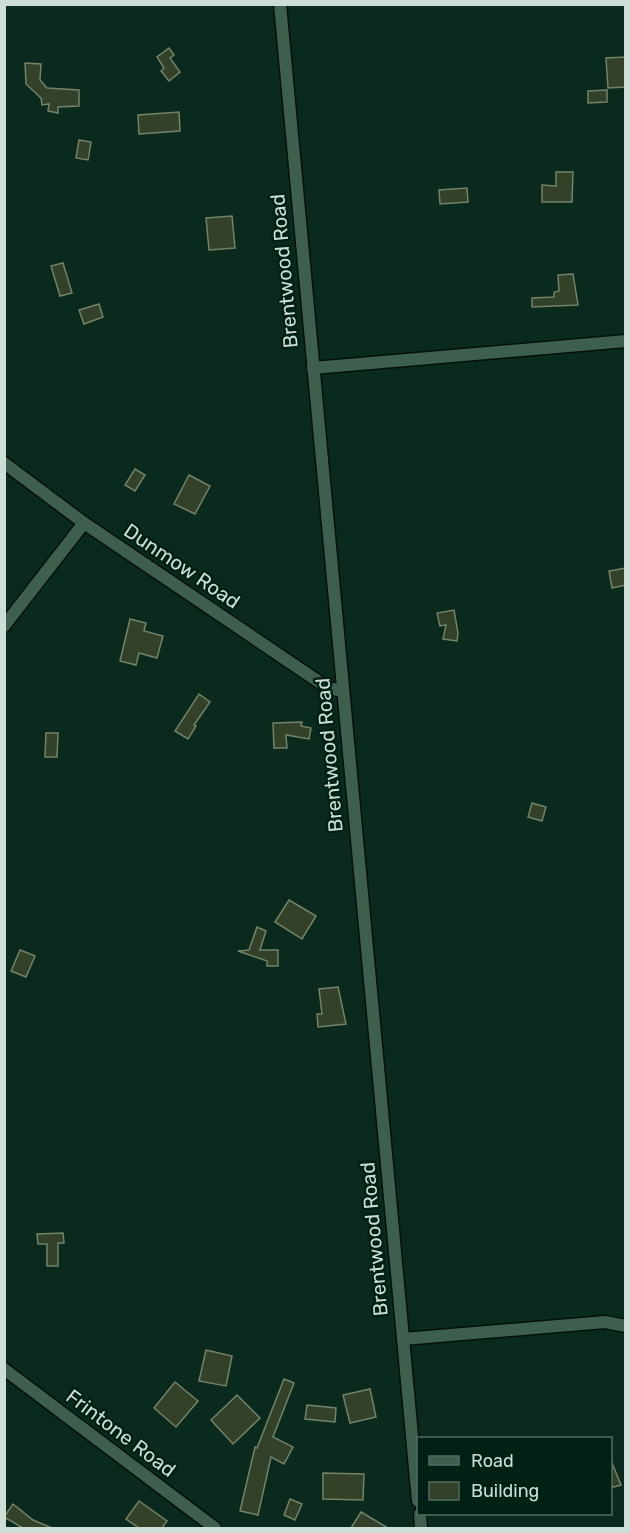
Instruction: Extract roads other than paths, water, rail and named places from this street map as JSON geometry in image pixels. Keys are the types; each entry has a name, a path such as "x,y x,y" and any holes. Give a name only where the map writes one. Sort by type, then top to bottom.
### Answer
{"street":[{"name":"Brentwood Road","path":"280,4 417,1490"},
{"path":"313,368 626,341"},
{"name":"Dunmow Road","path":"4,463 84,523 328,688 344,691"},
{"path":"4,626 84,523"},
{"path":"403,1339 605,1322 626,1326"},
{"name":"Frintone Road","path":"4,1369 215,1528"}]}
